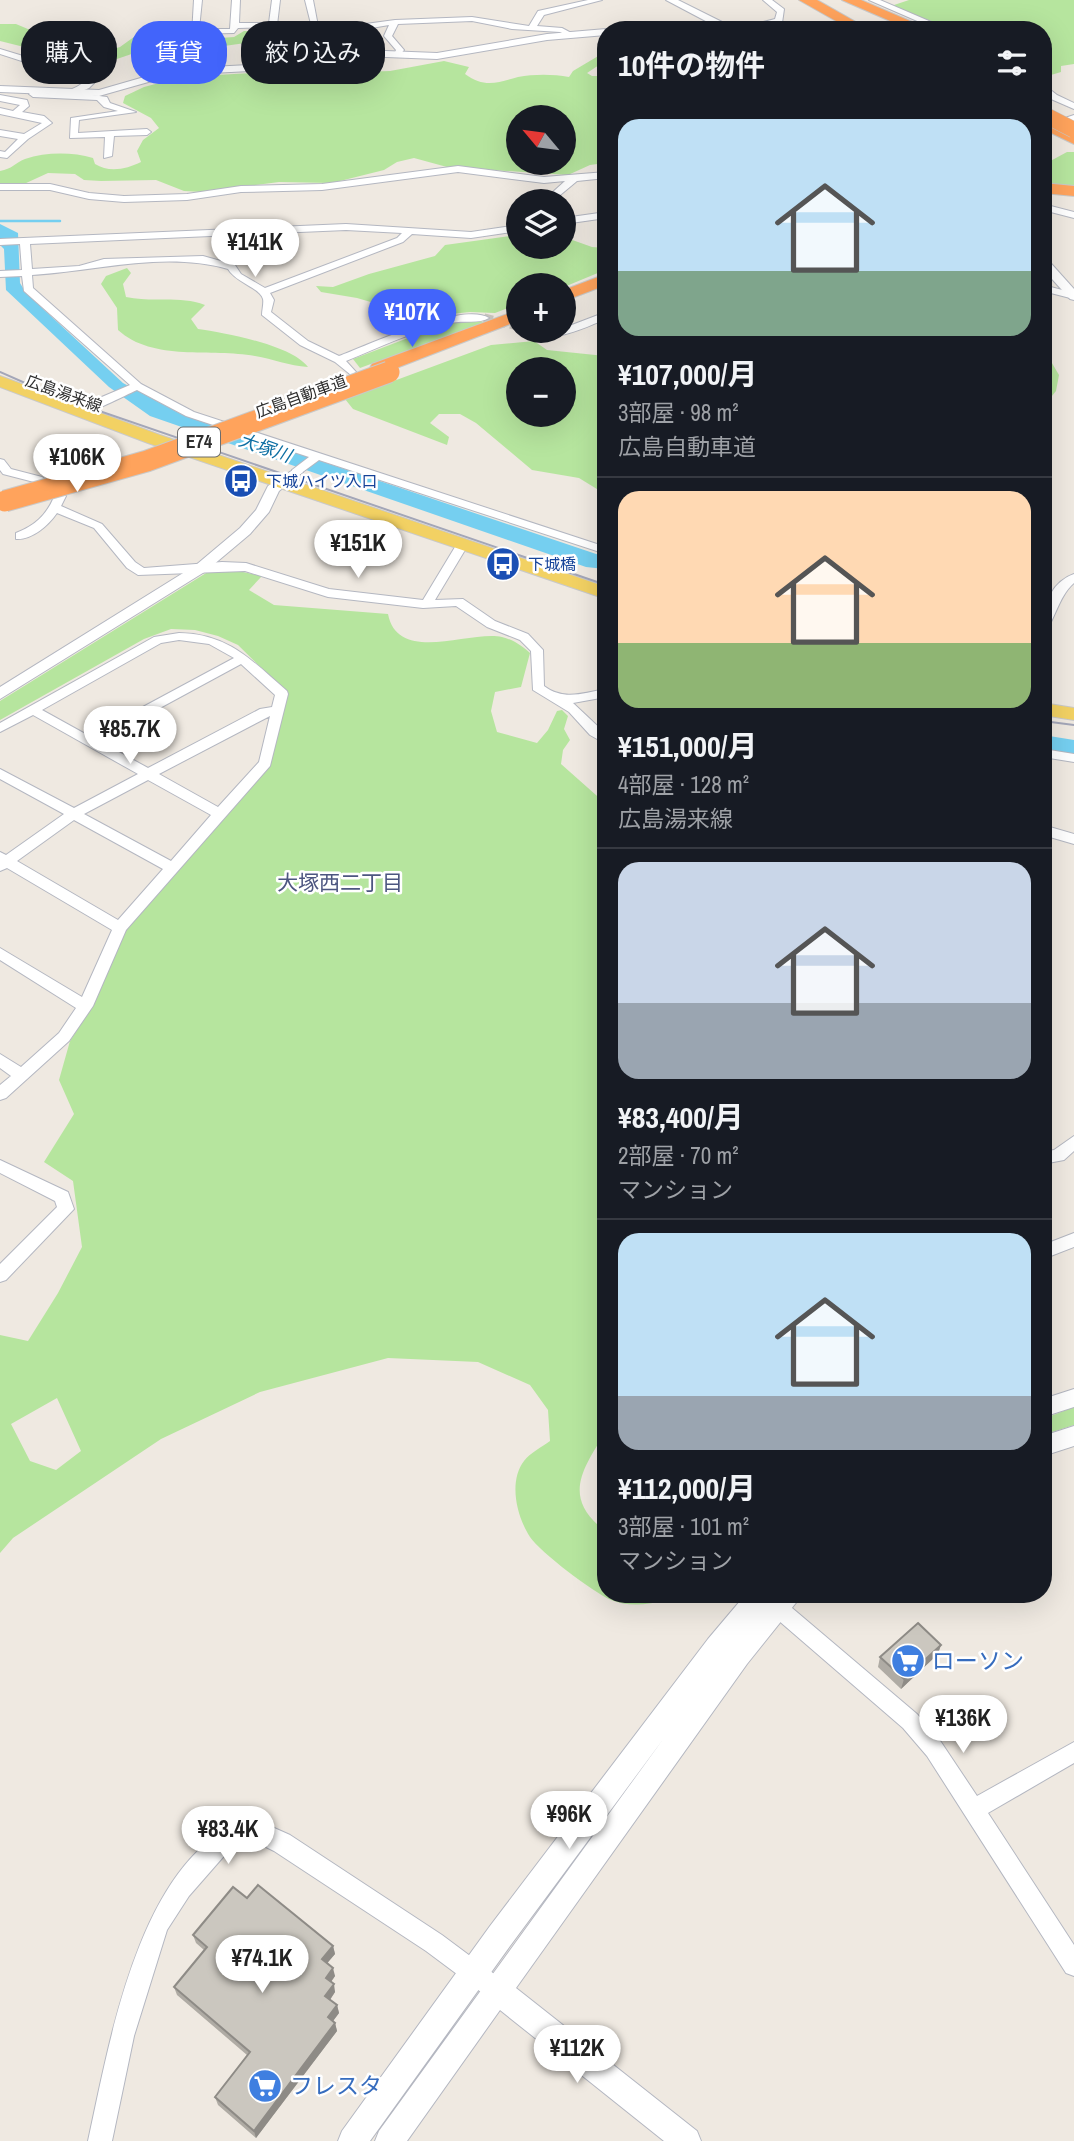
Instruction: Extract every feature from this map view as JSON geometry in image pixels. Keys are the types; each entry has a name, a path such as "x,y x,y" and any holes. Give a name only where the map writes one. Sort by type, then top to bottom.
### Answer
{"highway":[{"path":"796,0 829,21"},
{"path":"806,0 846,21"},
{"path":"827,0 866,21"},
{"path":"849,0 902,21"},
{"path":"1052,117 1071,122"},
{"path":"1052,128 1074,139"},
{"path":"1052,138 1074,139"},
{"path":"1052,189 1074,191"},
{"path":"576,291 597,283"},
{"path":"576,304 597,296"},
{"name":"広島自動車道","path":"2,499 147,461 506,320"},
{"name":"広島自動車道","path":"384,370 506,329"}],"main road":[{"name":"広島湯来線","path":"0,368 88,409"},
{"name":"広島湯来線","path":"0,381 292,474 597,583"},
{"name":"広島湯来線","path":"292,474 461,545 597,584"},
{"path":"1052,710 1074,714"},
{"path":"1052,725 1074,729"}],"street":[{"path":"198,0 195,32 234,32 236,0"},
{"path":"235,26 273,27 276,0"},
{"path":"309,0 314,21"},
{"path":"532,28 538,15 547,10 598,0"},
{"path":"671,0 713,21"},
{"path":"767,0 781,11 779,21"},
{"path":"873,0 924,21"},
{"path":"385,24 472,19 562,30 570,35"},
{"path":"396,22 388,36 400,50 398,55"},
{"path":"0,89 69,94 117,90 172,72 250,68 309,51 398,55 460,53 597,33"},
{"path":"0,51 68,73 95,77 86,86 69,94"},
{"path":"0,64 19,56"},
{"path":"33,91 33,94 53,97 98,97 104,99 107,105 132,112 75,118 73,136 147,132"},
{"path":"1052,95 1074,106"},
{"path":"0,98 23,102 25,106 15,113"},
{"path":"0,111 47,120 44,127 26,137 13,151 6,155 0,154"},
{"path":"0,132 26,137"},
{"path":"107,156 110,134"},
{"path":"0,187 50,187 89,196 124,199 187,197 241,189 322,187 458,169 544,180 597,176"},
{"path":"562,189 574,178"},
{"path":"1052,206 1074,207"},
{"path":"1052,209 1074,215"},
{"path":"576,219 597,216"},
{"path":"0,242 346,227 471,235 506,230"},
{"path":"264,292 400,240 409,232"},
{"path":"21,241 28,289 136,387 190,414 597,548"},
{"path":"0,274 80,269 104,262 203,259 232,267 237,276 264,292 269,300 266,313 304,343 339,360 351,372"},
{"path":"1052,272 1074,296"},
{"path":"1052,290 1074,296"},
{"path":"339,360 449,319 474,316 484,318"},
{"path":"576,329 597,319"},
{"path":"88,409 136,387"},
{"path":"0,694 201,568 245,531 262,512 273,489 317,456"},
{"path":"0,463 7,472 38,479 60,496 48,519 33,531 20,536"},
{"path":"56,508 98,526 131,565 142,572 246,568 328,593 428,603 459,602 491,624 524,637 537,650 538,687 545,695 570,706 589,729 597,734"},
{"path":"428,603 430,595 461,545"},
{"path":"1052,604 1064,583 1074,578"},
{"path":"0,728 158,640 173,636 214,639 282,694 265,763 120,928 85,1006 64,1037 0,1094"},
{"path":"89,741 242,659"},
{"path":"560,701 597,695"},
{"path":"33,710 220,814"},
{"path":"120,928 2,861 73,814 151,775 265,712 278,711"},
{"path":"1052,754 1074,758"},
{"path":"0,773 172,868"},
{"path":"1052,833 1074,839"},
{"path":"0,953 85,1006"},
{"path":"0,1060 21,1075"},
{"path":"1052,1157 1058,1156 1074,1142"},
{"path":"0,1166 62,1197 66,1209 3,1267"},
{"path":"1052,1249 1074,1240"},
{"path":"1052,1405 1074,1398"},
{"path":"1052,1443 1074,1436"},
{"path":"352,2141 716,1647 772,1603"},
{"path":"389,2141 774,1603"},
{"path":"781,1603 910,1721 934,1749 1074,1965"},
{"path":"972,1811 1074,1752"},
{"path":"100,2141 123,2036 158,1925 181,1888 216,1848 239,1834 263,1834 282,1843 434,1943 687,2141"}],"green space":[{"path":"909,0 1074,0 1074,64 1061,66 1061,72 1052,75 1052,21 931,21 891,6"},
{"path":"0,24 21,26 21,46 0,41"},
{"path":"241,33 241,44 227,46 227,38"},
{"path":"131,39 131,54 117,59 117,48"},
{"path":"597,57 597,66 587,73 597,76 597,164 576,171 576,105 506,105 506,171 447,167 414,158 397,162 384,170 332,183 279,182 202,192 184,191 156,180 84,180 75,174 48,173 24,184 0,186 0,171 25,159 42,155 85,156 93,158 95,164 100,167 112,169 141,162 137,151 143,140 159,128 151,118 123,103 125,96 156,84 227,84 227,74 241,74 241,84 385,84 385,71 444,61 469,67 465,74 485,83 530,75 569,77 573,71"},
{"path":"1067,152 1074,152 1074,187 1052,184 1052,160"},
{"path":"506,237 506,259 576,259 576,241 597,247 597,273 576,282 576,273 506,273 506,309 495,313 470,312 422,317 357,298 321,292 316,286 333,287 435,256 445,245"},
{"path":"127,268 131,273 123,284 126,297 185,300 205,305 191,319 198,329 273,346 300,359 308,367 255,356 165,350 132,340 118,330 117,308 101,284 106,276"},
{"path":"450,322 485,322 360,368 353,359"},
{"path":"537,343 547,350 597,355 597,489 579,478 532,470 476,423 460,414 439,414 430,423 449,437 447,445 353,409 345,399 491,345"},
{"path":"1052,363 1059,375 1056,391 1052,396"},
{"path":"211,570 262,576 249,590 274,605 388,614 394,629 406,638 420,642 502,637 530,653 521,687 495,692 491,711 497,732 537,743 548,730 557,711 562,710 568,716 564,729 570,740 563,750 561,764 597,796 597,1446 584,1470 580,1494 583,1506 597,1524 597,1592 568,1572 536,1544 518,1510 515,1489 519,1469 524,1461 550,1441 548,1410 530,1385 478,1362 388,1358 260,1392 161,1439 13,1538 0,1553 0,1335 28,1341 58,1293 82,1247 73,1181 44,1162 74,1114 59,1080 70,1041 91,1008 126,929 269,765 287,693 238,645 195,630 171,629 144,639 0,720 0,701","holes":["57,1398 81,1451 56,1470 30,1461 11,1424"]},
{"path":"1074,1407 1074,1425 1052,1432 1052,1416"}],"water":[{"path":"0,224 18,233 20,283 26,293 123,383 181,414 597,554 597,568 586,567 150,416 109,387 6,290 4,249 0,245"}],"building":[{"name":"ローソン","path":"918,1623 941,1645 904,1679 880,1657"},
{"path":"258,1885 333,1946 322,1959 333,1968 326,1978 334,1984 325,1996 337,2005 328,2017 335,2023 254,2131 215,2097 250,2052 174,1987 207,1947 193,1935 233,1887 247,1898"}],"waterway":[{"path":"0,221 60,221"},
{"name":"大塚川","path":"1052,743 1074,747"}],"tunnel":[{"path":"484,318 506,323"}],"tram line":[{"path":"0,372 50,394 597,582"},
{"path":"1052,722 1074,725"}],"place":[{"name":"下城ハイツ入口","path":"241,481"},
{"name":"下城橋","path":"503,564"},
{"name":"ローソン","path":"908,1661"},
{"name":"フレスタ","path":"265,2086"}],"district":[{"name":"大塚西二丁目","path":"340,883"}]}
